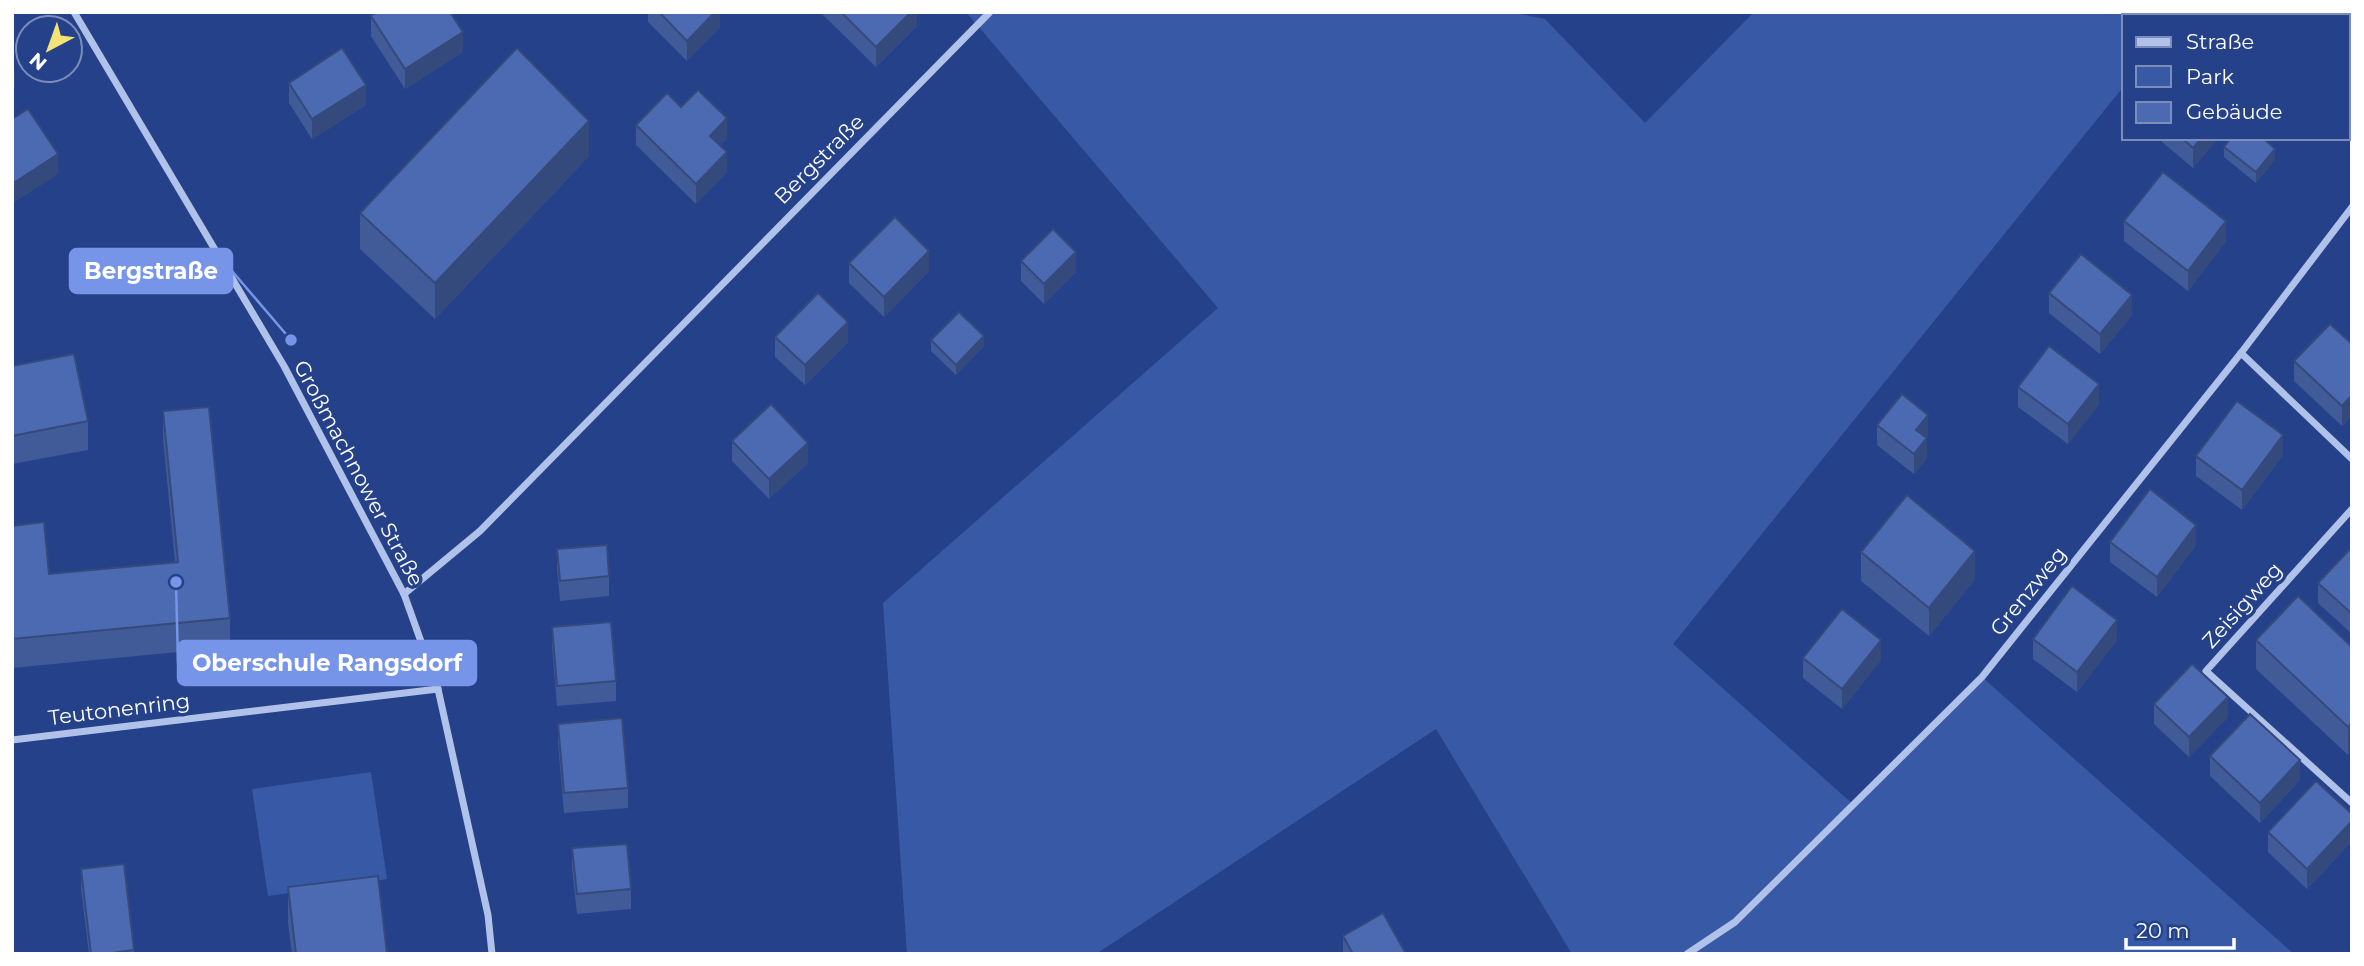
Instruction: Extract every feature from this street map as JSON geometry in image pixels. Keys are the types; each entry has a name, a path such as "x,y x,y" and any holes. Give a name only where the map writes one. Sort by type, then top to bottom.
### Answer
{"street":[{"name":"Großmachnower Straße","path":"74,12 284,366 404,594 438,689 488,915 492,954"},
{"name":"Bergstraße","path":"404,594 480,531 990,12"},
{"name":"Grenzweg","path":"1687,954 1735,922 1982,677 2241,352 2352,207"},
{"path":"2241,352 2352,459"},
{"name":"Zeisigweg","path":"2352,509 2206,671 2352,803"},
{"name":"Teutonenring","path":"12,740 438,689"}],"green space":[{"path":"966,12 1511,12 1545,19 1645,123 1754,12 2184,12 2122,14 2122,88 1673,644 1855,806 1982,677 2294,954 1572,954 1436,729 1096,954 907,954 883,603 1218,308"},
{"path":"371,772 387,879 268,896 252,789"}],"building":[{"path":"376,12 450,12 463,32 405,69 371,16"},
{"path":"659,12 715,12 687,41"},
{"path":"841,12 911,12 876,47"},
{"path":"2350,42 2352,43 2350,67"},
{"path":"342,48 366,85 312,119 289,83"},
{"path":"517,48 589,121 435,283 360,213"},
{"path":"698,90 727,118 710,136 727,152 696,184 636,125 667,93 681,107"},
{"path":"28,109 58,154 12,184 12,119"},
{"path":"2184,140 2199,140 2193,148"},
{"path":"2229,140 2265,140 2275,149 2256,172 2224,147"},
{"path":"2163,172 2226,221 2188,271 2124,221"},
{"path":"895,217 929,251 884,297 849,263"},
{"path":"1053,229 1076,252 1044,284 1021,261"},
{"path":"2081,254 2132,295 2100,334 2049,293"},
{"path":"818,293 848,322 805,365 775,337"},
{"path":"959,312 984,336 956,365 931,340"},
{"path":"2330,324 2352,344 2352,395 2342,406 2294,361"},
{"path":"2049,346 2099,384 2068,424 2018,387"},
{"path":"74,354 88,421 12,436 12,366"},
{"path":"1902,394 1928,415 1916,430 1927,438 1914,454 1877,425"},
{"path":"2237,401 2283,435 2242,490 2196,456"},
{"path":"771,404 808,443 769,479 732,441"},
{"path":"209,407 230,618 12,639 12,526 44,522 49,574 178,562 163,411"},
{"path":"2150,489 2196,525 2157,577 2110,542"},
{"path":"1907,495 1975,551 1929,608 1861,552"},
{"path":"607,545 609,576 560,581 557,549"},
{"path":"2352,547 2352,614 2318,583"},
{"path":"2072,586 2117,620 2077,672 2033,639"},
{"path":"2298,596 2352,647 2352,722 2348,727 2256,640"},
{"path":"1842,609 1881,640 1842,689 1803,658"},
{"path":"611,622 616,681 557,686 552,627"},
{"path":"2192,664 2228,697 2189,737 2154,704"},
{"path":"2250,714 2300,760 2260,803 2210,756"},
{"path":"622,718 628,788 564,793 558,724"},
{"path":"2316,781 2352,814 2352,821 2307,869 2268,832"},
{"path":"627,844 631,889 577,894 572,848"},
{"path":"124,864 134,950 91,954 81,869"},
{"path":"378,876 387,954 296,954 288,887"},
{"path":"1383,913 1406,954 1353,954 1343,936"}],"place":[{"name":"Bergstraße","path":"291,340"},
{"name":"Oberschule Rangsdorf","path":"176,582"}]}
